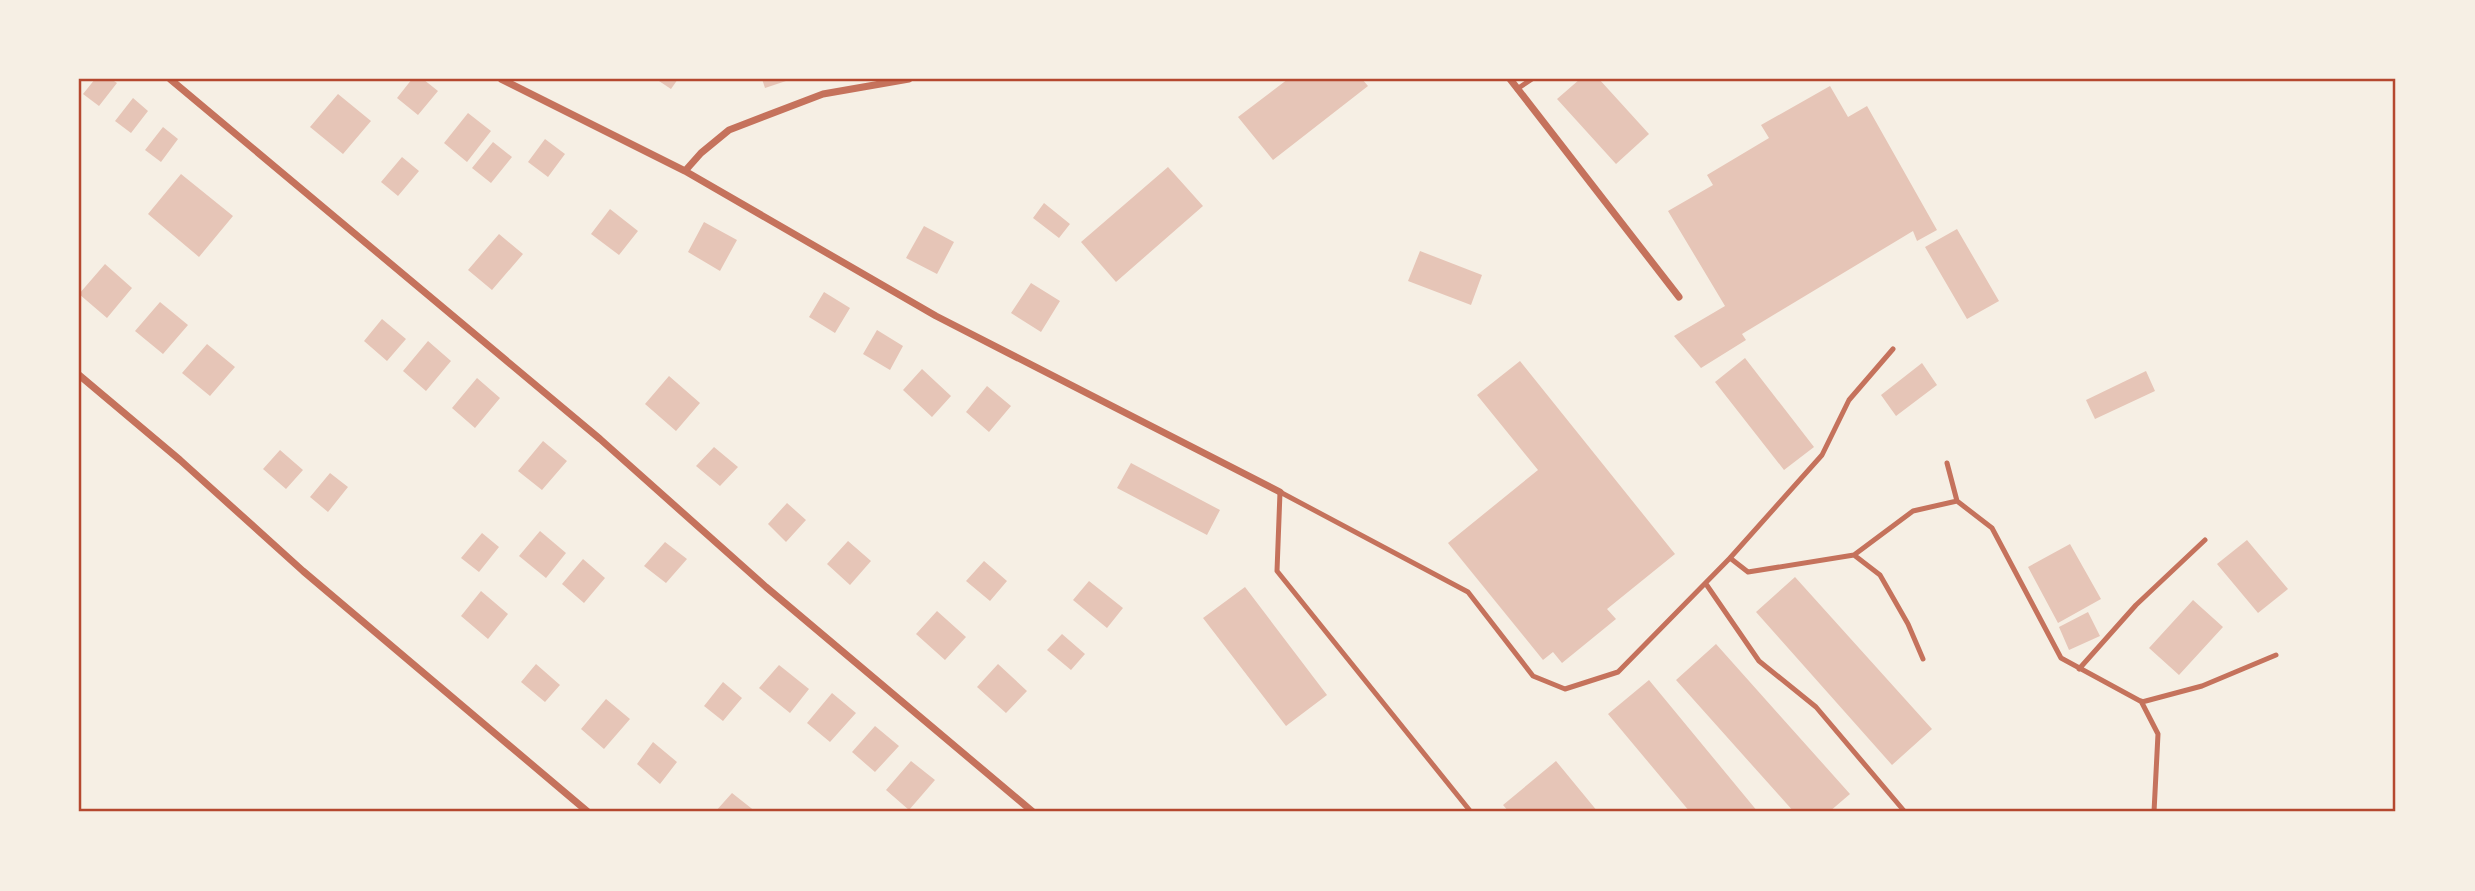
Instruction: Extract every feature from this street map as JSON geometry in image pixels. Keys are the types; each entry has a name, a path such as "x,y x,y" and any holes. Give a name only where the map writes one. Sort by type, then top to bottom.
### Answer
{"street":[{"path":"170,79 600,439 765,586 1033,812"},
{"path":"501,79 685,171 936,316 1280,492"},
{"path":"685,171 701,153 729,130 823,94 909,79"},
{"path":"1510,79 1679,297"},
{"path":"79,375 180,460 303,571 588,812"}],"lane":[{"path":"1517,89 1532,79"},
{"path":"1471,812 1277,571 1280,492 1468,592 1533,676 1565,689 1618,672 1706,584 1822,455 1849,400 1893,349"},
{"path":"1947,463 1957,501 1992,528 2062,659 2142,702 2158,734 2154,812"},
{"path":"1730,558 1748,572 1854,555 1913,511 1957,501"},
{"path":"2078,668 2136,605 2205,540"},
{"path":"1854,555 1880,575 1908,624 1923,659"},
{"path":"1706,584 1759,662 1816,707 1905,812"},
{"path":"2142,702 2202,686 2276,655"}],"building":[{"path":"95,79 111,79 117,83 99,106 83,94"},
{"path":"412,79 423,79 438,91 418,115 397,98"},
{"path":"656,79 678,79 671,89"},
{"path":"762,79 792,79 765,88"},
{"path":"1288,79 1362,79 1368,86 1273,160 1238,117"},
{"path":"1580,79 1599,79 1649,134 1616,164 1557,99"},
{"path":"1830,86 1848,117 1867,106 1937,230 1917,241 1913,231 1742,334 1746,340 1701,368 1674,336 1725,306 1668,211 1713,185 1707,175 1769,138 1761,125"},
{"path":"338,94 371,121 343,154 310,127"},
{"path":"133,98 148,111 131,133 115,121"},
{"path":"468,113 491,131 467,162 444,143"},
{"path":"163,127 178,139 161,162 145,150"},
{"path":"545,139 565,154 548,177 528,162"},
{"path":"493,142 512,157 491,183 472,168"},
{"path":"402,157 419,171 398,196 381,182"},
{"path":"1168,167 1203,206 1116,282 1081,242"},
{"path":"181,174 233,216 199,257 148,214"},
{"path":"1044,203 1070,224 1059,238 1033,218"},
{"path":"610,209 638,231 619,255 591,234"},
{"path":"704,222 737,240 720,271 688,252"},
{"path":"924,226 954,242 937,274 906,258"},
{"path":"1957,229 1999,301 1967,319 1925,247"},
{"path":"499,234 523,254 492,290 468,270"},
{"path":"1420,251 1482,275 1471,305 1408,281"},
{"path":"105,264 132,288 107,318 79,294"},
{"path":"1031,283 1060,301 1041,332 1011,313"},
{"path":"824,292 850,308 835,333 809,317"},
{"path":"160,302 188,325 163,354 135,331"},
{"path":"382,319 406,339 387,361 364,341"},
{"path":"877,330 903,346 890,370 863,354"},
{"path":"428,341 451,361 426,391 403,371"},
{"path":"207,344 235,367 210,396 182,373"},
{"path":"1745,358 1814,447 1784,470 1715,382"},
{"path":"1520,361 1675,554 1607,609 1616,619 1562,663 1553,652 1543,660 1448,543 1538,470 1477,395"},
{"path":"1922,363 1937,385 1896,416 1881,395"},
{"path":"922,369 951,396 932,417 903,390"},
{"path":"2146,371 2155,391 2095,419 2086,400"},
{"path":"669,376 700,403 676,431 645,404"},
{"path":"477,378 500,398 475,428 452,408"},
{"path":"987,386 1011,406 989,432 966,412"},
{"path":"543,441 567,461 542,490 518,471"},
{"path":"714,447 738,467 720,486 696,466"},
{"path":"280,450 303,470 286,489 263,469"},
{"path":"1131,463 1220,510 1207,535 1117,488"},
{"path":"330,473 348,487 328,512 310,497"},
{"path":"787,503 806,520 786,542 768,524"},
{"path":"540,531 566,553 546,578 519,556"},
{"path":"482,533 499,547 479,572 461,558"},
{"path":"2247,540 2288,589 2258,613 2217,564"},
{"path":"848,541 871,561 850,585 827,564"},
{"path":"665,542 687,559 666,583 644,566"},
{"path":"2070,544 2101,599 2058,623 2028,567"},
{"path":"583,559 605,578 584,603 562,584"},
{"path":"984,561 1007,581 990,601 966,581"},
{"path":"1795,577 1932,729 1892,765 1756,612"},
{"path":"1089,581 1123,608 1107,628 1073,600"},
{"path":"1245,587 1327,695 1286,726 1203,618"},
{"path":"481,591 508,614 488,639 461,616"},
{"path":"2193,600 2223,627 2179,675 2149,648"},
{"path":"937,611 966,637 945,660 916,634"},
{"path":"2088,612 2100,636 2069,650 2059,627"},
{"path":"1062,634 1085,654 1071,670 1047,650"},
{"path":"1716,644 1850,794 1829,812 1794,812 1676,680"},
{"path":"536,664 560,685 545,702 521,682"},
{"path":"998,664 1027,691 1006,713 977,687"},
{"path":"779,665 809,689 790,713 759,688"},
{"path":"1649,680 1758,812 1690,812 1608,714"},
{"path":"723,682 742,698 723,721 704,706"},
{"path":"832,693 856,713 830,742 807,723"},
{"path":"606,699 630,719 604,749 581,729"},
{"path":"875,726 899,746 875,772 852,752"},
{"path":"653,742 677,762 660,784 637,764"},
{"path":"911,761 935,780 909,810 886,790"},
{"path":"1556,761 1598,812 1509,812 1503,805"},
{"path":"732,793 756,812 715,812"}]}
